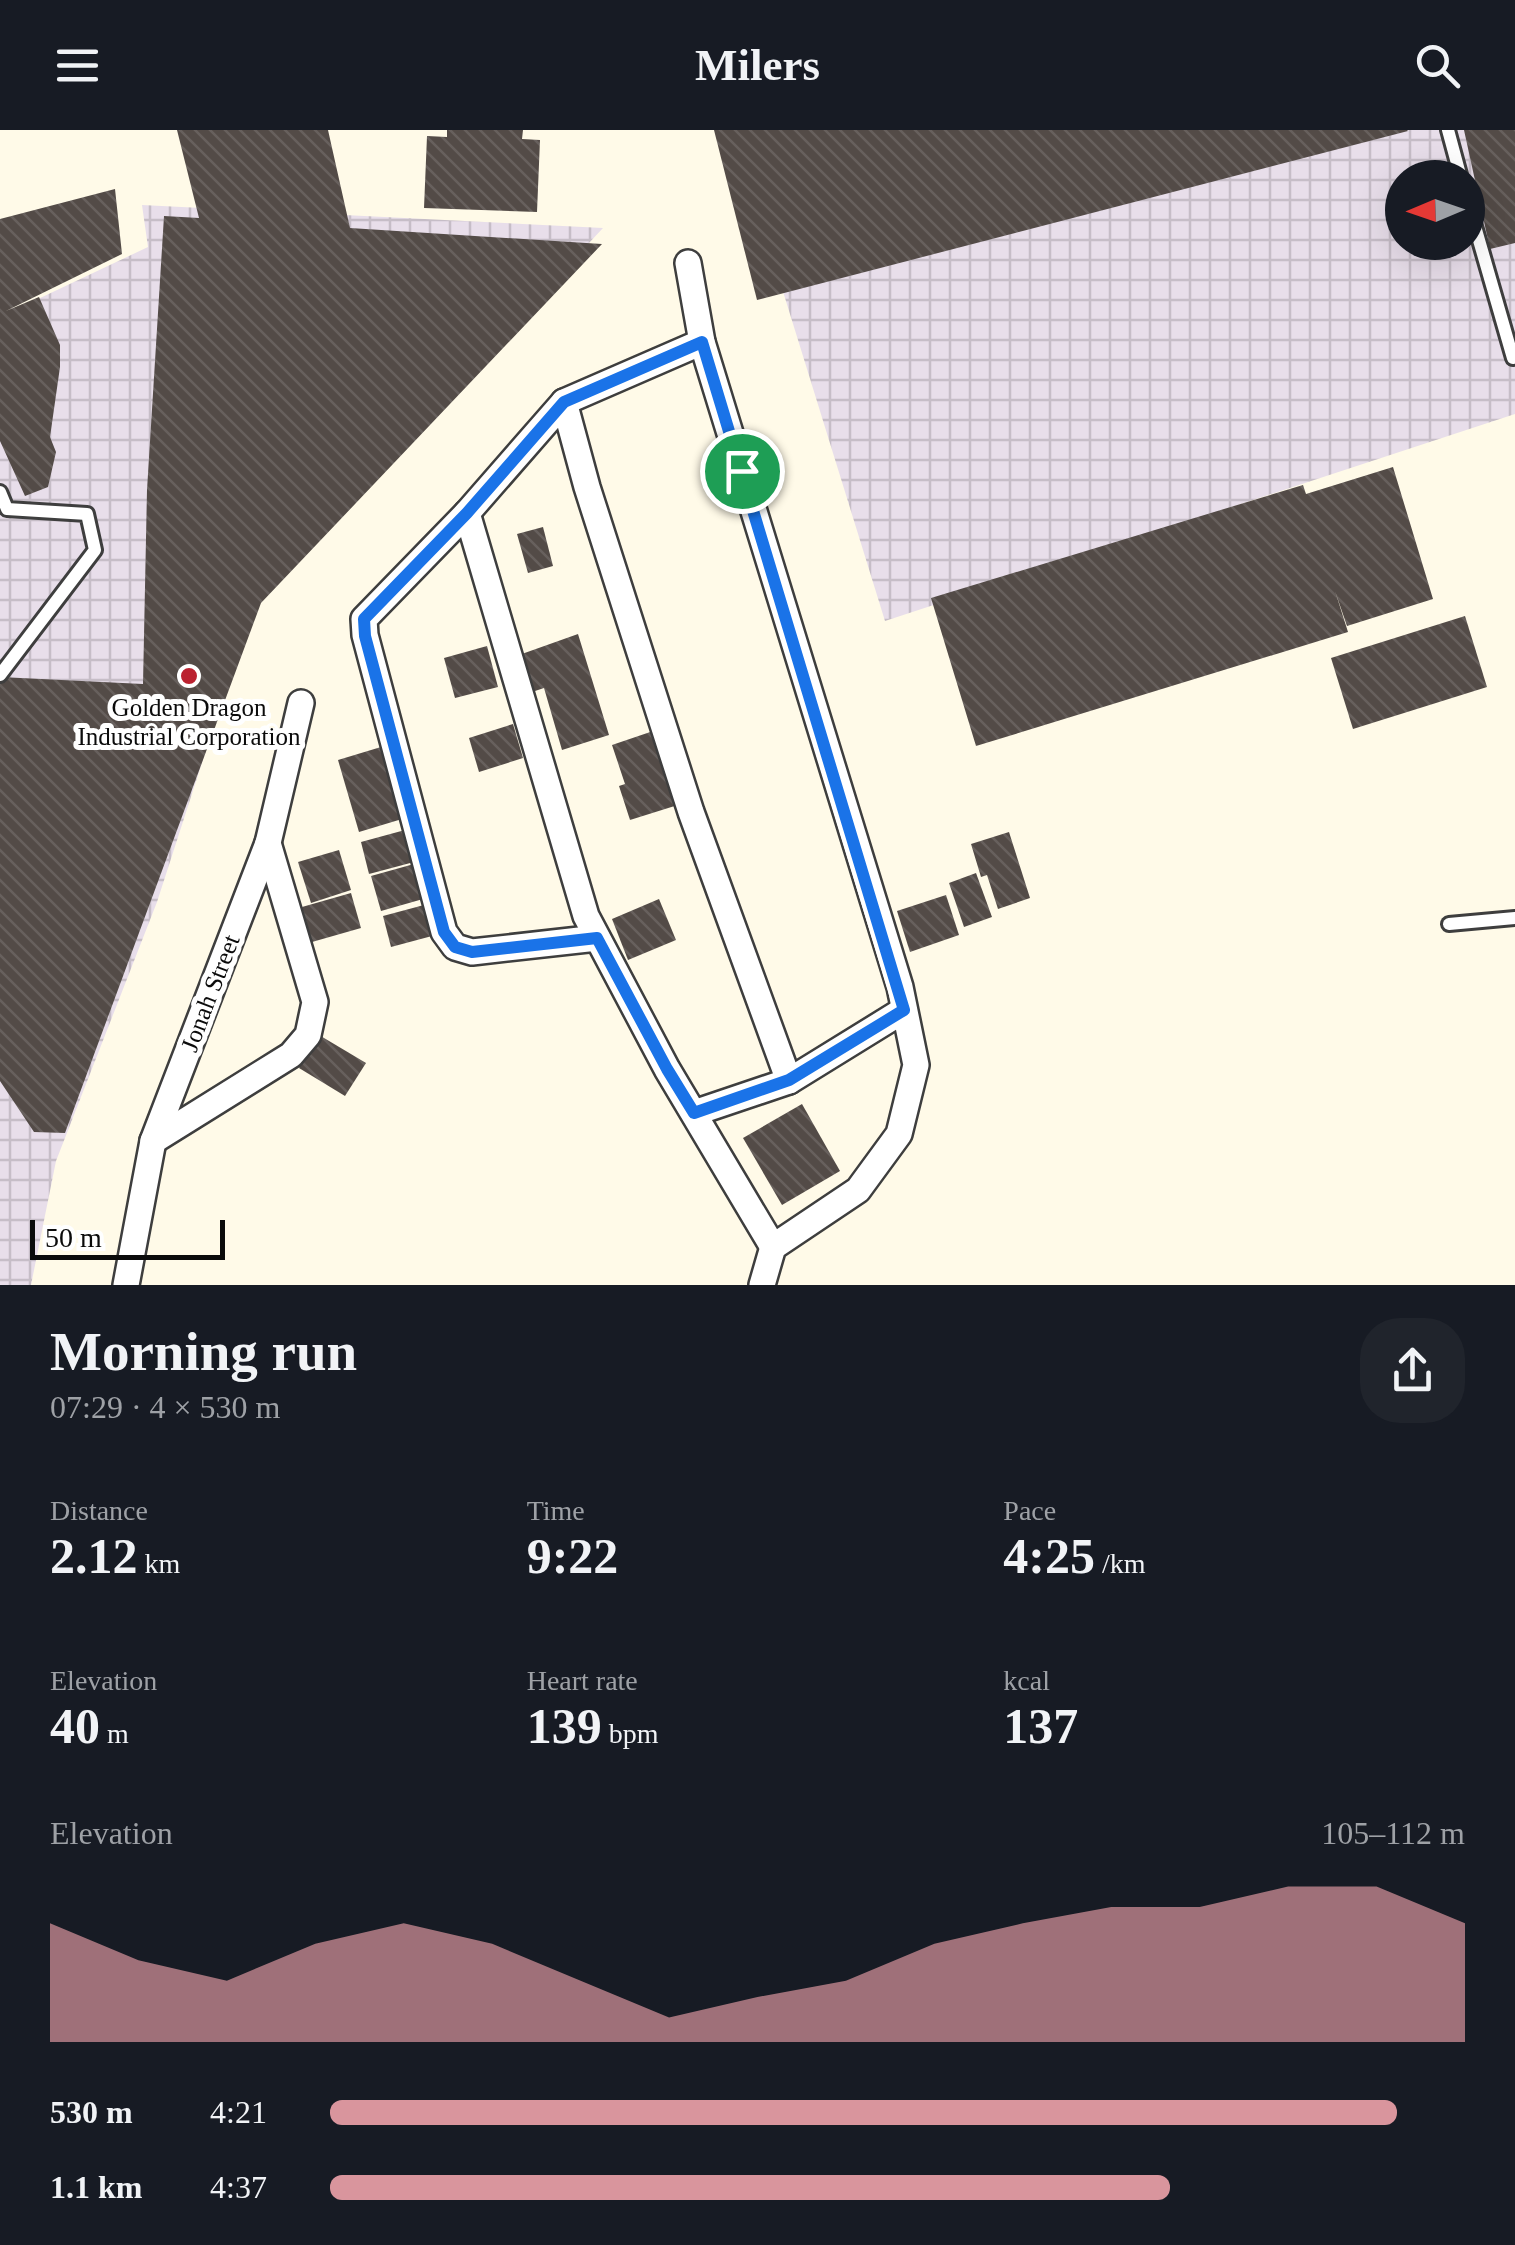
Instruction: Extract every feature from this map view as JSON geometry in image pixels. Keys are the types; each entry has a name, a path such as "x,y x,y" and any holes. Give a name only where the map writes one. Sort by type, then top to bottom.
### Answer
{"street":[{"path":"688,263 702,342 904,1010 916,1065 899,1134 858,1190 773,1247 762,1285"},
{"path":"597,938 472,952 455,947 444,932 365,636 364,619 467,513 564,402 702,342"},
{"path":"564,402 587,487 691,812 789,1080"},
{"path":"467,513 586,916 667,1069 773,1247"},
{"name":"Jonah Street","path":"126,1285 153,1141 268,843 300,704"},
{"path":"153,1141 291,1055 308,1034 315,1002 268,843"},
{"path":"694,1113 789,1080 904,1010"}],"lane":[{"path":"1448,130 1456,160"},
{"path":"1485,260 1513,358"},
{"path":"0,492 7,509 86,514 96,550 0,675"},
{"path":"1450,924 1515,918"}],"shaded area":[{"path":"733,130 1515,130 1515,414 885,621"},
{"name":"Golden Dragon Industrial Corporation","path":"142,205 603,228 254,602 157,902 56,1161 31,1285 0,1285 0,317 148,247"}],"building":[{"name":"Golden Dragon Industrial Corporation","path":"177,130 328,130 350,228 602,244 261,603 65,1133 34,1132 0,1081 0,677 143,684 147,490 164,216 199,218"},
{"path":"447,130 523,130 522,139 540,140 537,212 424,208 427,136 447,137"},
{"path":"714,130 1407,130 1408,131 757,300"},
{"path":"1464,130 1515,130 1515,243 1490,249 1485,226 1485,160 1471,160"},
{"path":"115,189 122,254 6,311 39,297 60,345 50,437 56,452 48,487 25,496 0,441 0,219"},
{"path":"1393,467 1433,599 1347,626 1335,591 1348,632 976,746 931,598 1303,485 1306,494"},
{"path":"543,527 553,566 528,573 517,534"},
{"path":"1465,616 1487,687 1353,729 1331,658"},
{"path":"578,634 609,735 562,750 544,688 532,692 519,655"},
{"path":"487,646 498,687 455,698 444,658"},
{"path":"513,724 523,758 479,772 469,738"},
{"path":"662,728 681,804 630,820 619,786 625,784 612,745"},
{"path":"381,747 402,819 359,832 338,760"},
{"path":"405,830 414,862 369,874 361,842"},
{"path":"1009,832 1030,898 998,909 987,875 981,877 971,844"},
{"path":"339,850 351,890 311,903 298,862"},
{"path":"414,864 423,899 381,911 371,876"},
{"path":"976,873 992,917 964,927 949,883"},
{"path":"351,893 361,928 312,942 302,907"},
{"path":"946,895 959,935 910,952 897,911"},
{"path":"659,899 676,940 628,960 612,919"},
{"path":"424,905 432,936 391,947 383,916"},
{"path":"319,1035 366,1063 345,1096 299,1068"},
{"path":"802,1104 840,1171 782,1205 743,1138"}],"place":[{"name":"Golden Dragon Industrial Corporation","path":"189,676"}],"route":[{"path":"702,342 742,471 904,1010 789,1080 694,1113 597,938 472,952 455,947 444,932 365,636 364,619 467,513 564,402 702,342"}]}
